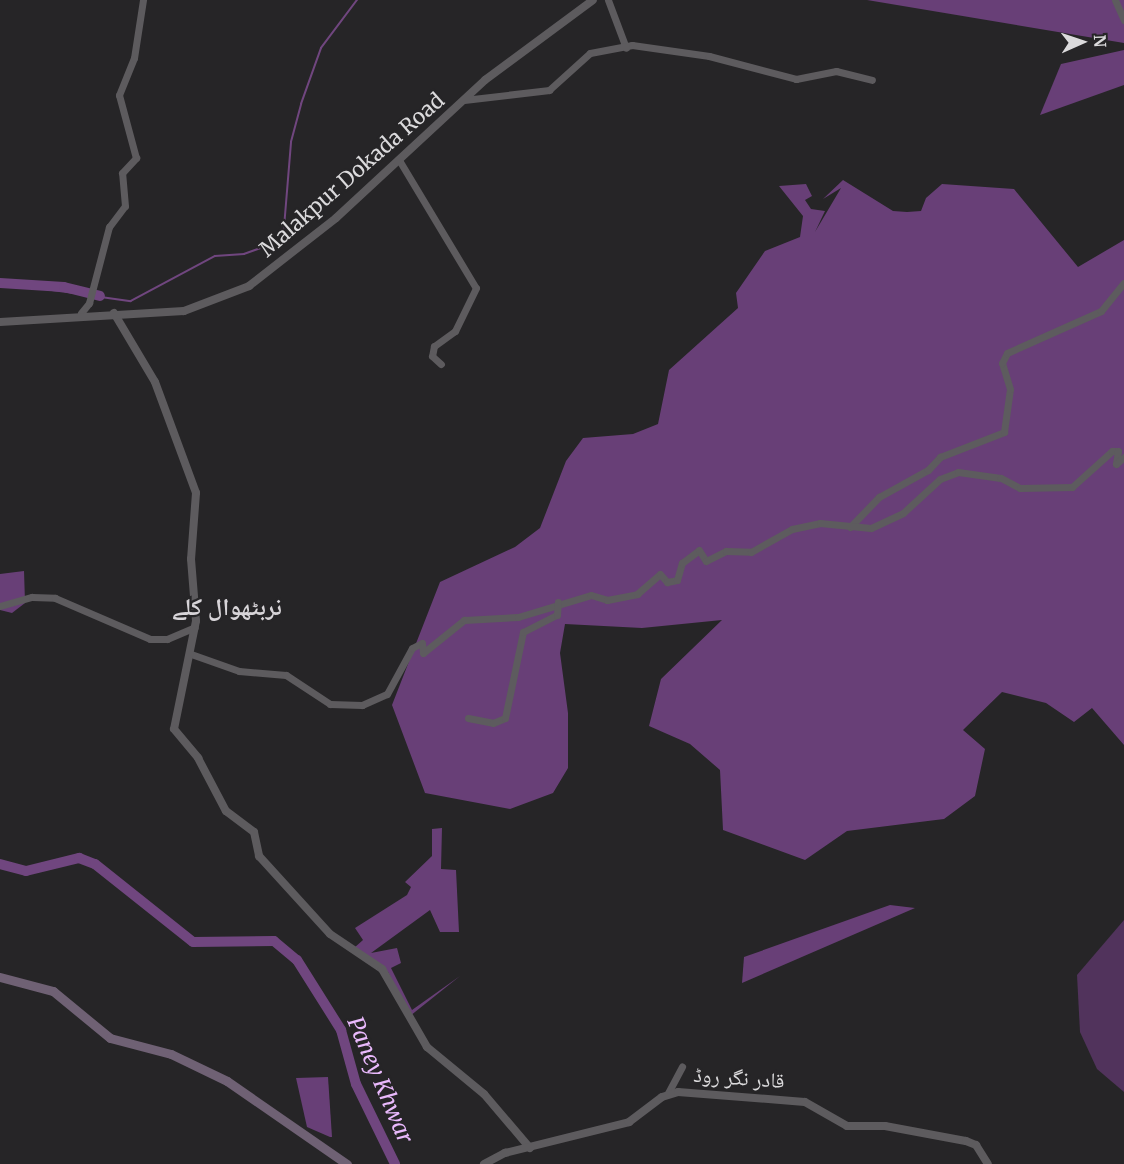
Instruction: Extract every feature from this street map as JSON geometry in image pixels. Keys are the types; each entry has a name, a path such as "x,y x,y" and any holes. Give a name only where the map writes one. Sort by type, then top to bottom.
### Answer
{"main road":[{"path":"0,977 53,991 110,1038 171,1054 227,1081 345,1162"}],"street":[{"path":"81,313 89,303 91,287 109,227 125,206 122,173 136,158 119,95 134,58 143,0"},
{"name":"Malakpur Dokada Road","path":"0,322 81,313 184,311 249,286 399,160 464,99 593,0"},
{"path":"608,0 626,48"},
{"path":"1115,0 1124,20"},
{"path":"464,99 549,90 590,53 626,48 709,56 796,79 836,71 872,80"},
{"path":"399,160 476,288 455,331 434,346 432,356 441,364"},
{"path":"850,527 879,497 928,470 940,457 1004,432 1010,389 1002,363 1007,353 1101,311 1124,283"},
{"path":"89,303 99,313"},
{"path":"114,313 155,382 196,493 191,560 195,627 174,729 198,758 226,811 254,832 260,856 330,934 382,969 427,1047 484,1094 530,1148"},
{"path":"190,654 239,671 286,675 326,702 356,706 387,694 407,653 422,643 423,653 459,622 518,617 558,602 637,594 660,574 672,582 686,557 699,550 706,561 726,551 758,550 800,527 834,523 850,527 871,528 884,522 940,479 958,472 1001,478 1020,488 1072,487 1112,452 1118,451 1116,464 1124,457"},
{"path":"0,606 32,597 56,598 150,639 167,639 195,627"},
{"path":"468,718 493,723 505,718 523,632 557,615 558,602"},
{"path":"668,1093 682,1067"},
{"name":"قادر نگر روڈ","path":"484,1164 530,1148 629,1122 668,1093 805,1102 847,1126 885,1126 966,1141 976,1145 988,1164"}],"shaded area":[{"path":"867,0 1124,0 1124,43"},
{"path":"1124,50 1124,85 1040,115 1061,64"},
{"path":"843,180 893,211 907,212 921,211 926,198 942,184 1014,189 1078,267 1124,240 1124,745 1092,708 1074,722 1046,703 1002,692 963,730 985,749 975,796 944,819 847,831 805,860 723,830 720,770 690,744 649,726 661,679 722,620 642,628 565,624 560,653 568,713 568,768 553,793 510,809 425,793 392,705 440,582 515,547 540,528 566,461 583,438 633,434 658,424 669,370 738,308 736,293 765,251 800,237 803,216 779,186 806,184 812,196 805,200 811,209 825,211 815,232 841,188 823,199"},
{"path":"24,571 25,603 12,613 0,610 0,574"},
{"path":"442,828 441,869 456,870 459,932 440,932 430,910 371,953 397,948 401,963 391,968 412,1010 460,976 410,1016 388,972 354,948 363,940 355,928 407,895 411,887 405,882 432,856 432,829"},
{"path":"890,905 915,908 742,983 744,957"},
{"path":"1124,920 1124,1092 1097,1069 1080,1032 1077,975"},
{"path":"328,1077 332,1137 307,1127 296,1078"}],"waterway":[{"path":"94,296 131,301 215,256 244,254 283,240 291,142 301,104 321,48 357,0"},
{"path":"0,283 81,294"},
{"path":"0,283 64,287 100,296"},
{"name":"Paney Khwar","path":"0,864 26,871 79,858 95,864 193,942 274,941 297,960 341,1030 356,1084 395,1164"}],"district":[{"name":"نربٹھوال کلے","path":"227,607"}]}
